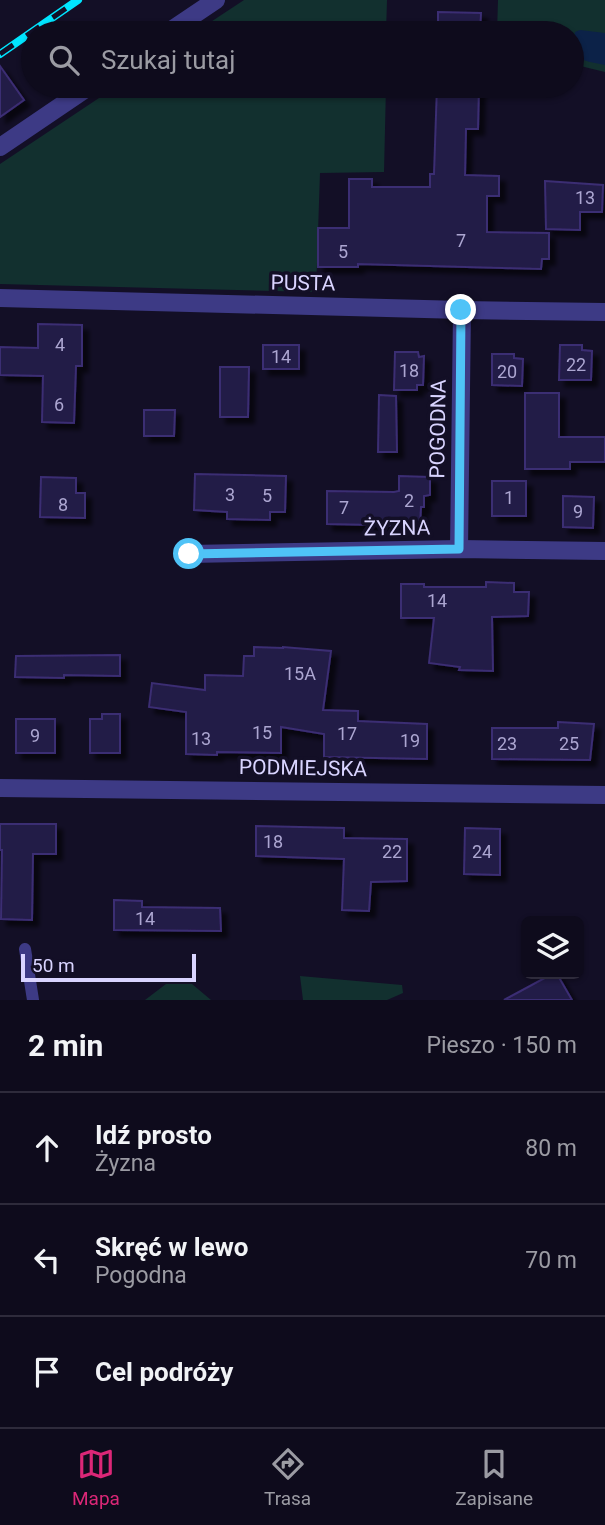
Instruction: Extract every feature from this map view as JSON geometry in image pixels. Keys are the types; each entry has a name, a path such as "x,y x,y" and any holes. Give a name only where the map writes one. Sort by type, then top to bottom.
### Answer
{"street":[{"path":"185,21 216,0"},
{"path":"0,147 72,98"},
{"name":"PUSTA","path":"0,298 605,312"},
{"name":"POGODNA","path":"459,549 461,310"},
{"name":"ŻYZNA","path":"189,554 459,549 605,551"},
{"name":"PODMIEJSKA","path":"0,788 605,795"}],"lane":[{"path":"24,949 33,1000"}],"green space":[{"path":"244,0 387,0 386,21 212,21"},
{"path":"498,0 605,0 605,72 584,67 584,21 497,21"},
{"path":"99,98 386,98 384,172 320,173 316,292 0,284 0,164"},
{"path":"300,976 402,985 403,993 387,1000 303,1000"},
{"path":"166,984 192,984 211,1000 145,1000"}],"water":[{"path":"584,30 605,33 605,65 584,60"}],"building":[{"path":"438,12 481,13 481,21 438,21"},
{"path":"0,66 24,100 0,117"},
{"path":"437,98 479,98 478,129 466,129 465,175 499,176 499,196 487,196 487,232 549,233 549,259 542,259 541,269 358,264 358,267 318,267 318,228 349,228 349,179 372,179 372,187 430,187 430,174 434,174"},
{"path":"545,181 603,185 602,212 580,212 580,230 546,229"},
{"path":"38,324 82,325 82,366 76,366 74,423 42,422 43,376 0,375 0,347 38,348"},
{"path":"263,345 299,345 299,369 263,369"},
{"path":"560,345 582,345 582,350 592,351 591,380 559,380"},
{"path":"395,352 418,352 419,357 424,356 423,385 417,385 417,390 394,390"},
{"path":"492,354 514,354 514,358 523,359 522,386 492,385"},
{"path":"220,367 249,367 248,417 220,417"},
{"path":"525,393 559,393 559,437 605,437 605,462 570,462 570,469 525,469"},
{"path":"379,395 396,396 397,452 378,452"},
{"path":"144,410 175,410 174,436 144,436"},
{"path":"195,474 286,476 285,512 270,512 270,520 227,519 227,512 194,510"},
{"path":"399,476 430,477 430,495 424,496 420,526 327,524 327,491 399,491"},
{"path":"41,477 76,478 76,493 85,493 85,518 40,517"},
{"path":"492,481 526,481 526,516 492,516"},
{"path":"563,496 594,497 593,528 563,527"},
{"path":"486,582 514,583 514,592 529,592 528,616 492,617 493,671 459,670 460,667 429,663 434,618 401,618 401,584 424,584 424,587 486,587"},
{"path":"254,647 331,651 323,710 358,711 358,721 427,724 427,759 324,757 324,734 281,727 281,753 186,754 186,712 149,707 152,683 205,690 205,675 243,676 244,656 254,656"},
{"path":"120,655 120,676 15,677 16,656"},
{"path":"102,714 120,714 120,753 90,753 90,719 102,719"},
{"path":"16,719 55,719 55,753 16,753"},
{"path":"558,722 594,724 590,760 492,759 492,728 558,728"},
{"path":"0,824 56,824 56,854 33,854 32,920 1,919"},
{"path":"256,826 344,828 344,838 407,839 407,881 371,882 369,911 342,910 344,859 256,856"},
{"path":"465,828 500,829 500,875 464,874"},
{"path":"114,900 142,901 142,907 220,908 221,931 114,930"},
{"path":"543,979 560,979 572,1000 504,1000"}],"railway":[{"path":"48,21 78,0"},
{"path":"0,54 21,39"}],"route":[{"path":"189,554 459,549 461,310"}]}
